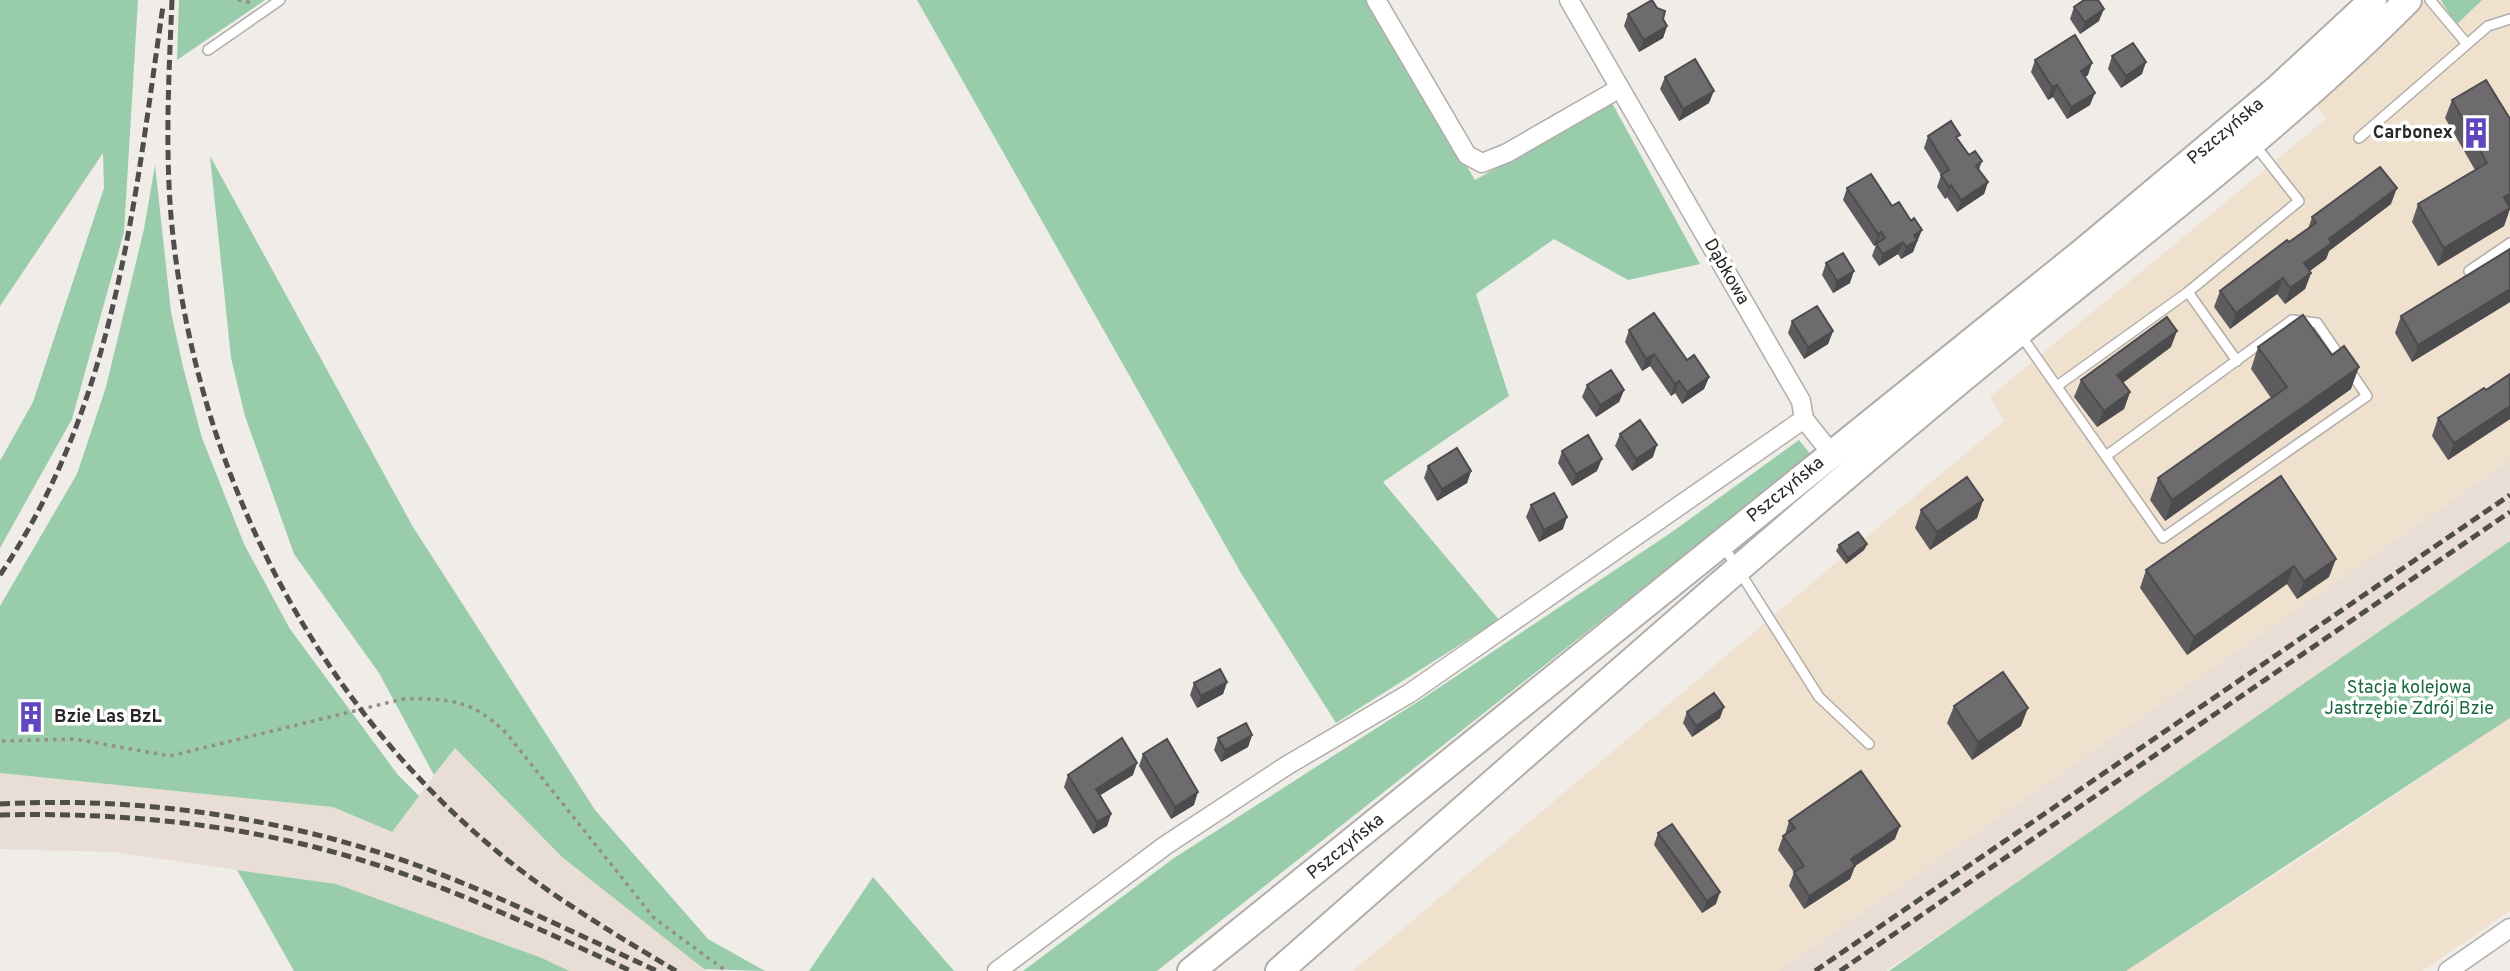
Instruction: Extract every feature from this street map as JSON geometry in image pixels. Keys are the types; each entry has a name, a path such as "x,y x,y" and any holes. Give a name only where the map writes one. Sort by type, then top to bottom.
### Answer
{"main road":[{"name":"Pszczyńska","path":"1191,971 2116,224 2277,89 2374,0"},
{"name":"Pszczyńska","path":"1279,971 1583,701 2019,332 2319,85 2408,0"}],"street":[{"path":"1376,0 1467,155 1482,163 1507,153 1620,88"},
{"name":"Dąbkowa","path":"1569,0 1801,401 1804,419 1831,453"},
{"path":"997,971 1166,845 1286,766 1410,693 1804,419"},
{"path":"2448,971 2510,928"}],"lane":[{"path":"208,50 280,0"},
{"path":"2430,0 2467,44"},
{"path":"2359,138 2488,26 2510,19"},
{"path":"2057,386 2188,292 2299,201 2253,141"},
{"path":"2469,271 2510,243"},
{"path":"2188,292 2237,360"},
{"path":"2019,332 2163,538 2367,396 2318,323 2292,320 2106,456"},
{"path":"1721,542 1819,697 1869,744"}],"path":[{"path":"2,741 75,739 170,756 403,699 436,698 464,702 488,715 507,734 654,918 726,971"}],"shaded area":[{"path":"2426,0 2441,0 2456,24 2482,0 2510,0 2510,460 1778,971 1353,971 2004,421 1990,397 2326,119 2317,106"},
{"path":"2510,460 2510,541 2101,827 1886,971 1778,971"},
{"path":"2510,718 2510,911 2422,971 2126,971 2317,848"},
{"path":"455,748 562,857 708,971 569,971 542,958 336,884 113,852 0,849 0,773 333,807 391,832"}],"green space":[{"path":"0,0 138,0 124,232 72,419 0,548 0,461 33,402 104,188 103,153 0,306"},
{"path":"179,0 265,0 177,60"},
{"path":"917,0 1367,0 1475,180 1612,103 1700,264 1628,280 1554,239 1476,294 1509,396 1383,482 1499,620 1336,723 1241,573"},
{"path":"2441,0 2482,0 2456,25"},
{"path":"210,156 413,527 595,810 708,939 765,971 704,969 562,857 455,748 434,775 379,673 294,554 245,416 231,358"},
{"path":"155,165 171,312 202,438 244,544 290,629 398,775 419,796 392,832 333,807 0,773 0,606 77,474 106,387 144,229"},
{"path":"1799,440 1811,455 1157,971 1023,971 1174,858 1422,699 1672,532"},
{"name":"Stacja kolejowa Jastrzębie Zdrój Bzie","path":"2510,541 2510,718 2126,971 1889,971"},
{"path":"237,870 336,884 542,958 569,971 294,971"},
{"path":"873,877 954,971 809,971"}],"building":[{"path":"1652,0 1657,8 1665,11 1663,19 1667,26 1644,40 1628,14"},
{"path":"2084,0 2098,0 2104,9 2085,22 2074,7"},
{"path":"2075,35 2092,63 2081,71 2095,93 2071,107 2057,85 2052,87 2035,60"},
{"path":"2133,43 2146,62 2126,76 2112,56"},
{"path":"1695,59 1714,91 1683,109 1665,77"},
{"path":"2486,80 2510,119 2510,194 2504,197 2510,208 2444,248 2418,204 2487,163 2452,100"},
{"path":"1951,121 1960,135 1956,137 1969,155 1975,151 1982,161 1976,166 1988,182 1961,200 1941,175 1949,170 1928,136"},
{"path":"2380,167 2397,188 2329,239 2332,243 2304,263 2311,273 2290,288 2283,278 2236,313 2220,291 2287,240 2289,242 2316,223 2312,217"},
{"path":"1871,174 1892,206 1899,202 1911,221 1914,218 1922,230 1914,235 1917,240 1906,247 1903,242 1883,254 1876,244 1885,238 1881,232 1878,234 1847,188"},
{"path":"2510,249 2510,289 2418,345 2401,316"},
{"path":"1843,253 1854,271 1837,281 1826,263"},
{"path":"1817,306 1833,331 1808,347 1792,321"},
{"path":"1654,313 1687,360 1694,355 1709,377 1687,392 1679,381 1675,384 1654,354 1646,359 1629,330"},
{"path":"2303,315 2332,355 2344,346 2359,367 2172,500 2158,478 2287,387 2258,347"},
{"path":"2167,317 2177,331 2117,375 2130,392 2104,411 2081,380"},
{"path":"1611,370 1624,390 1600,405 1587,385"},
{"path":"2510,374 2510,406 2454,443 2438,418"},
{"path":"1640,420 1657,445 1636,459 1620,434"},
{"path":"1588,435 1602,459 1576,474 1562,451"},
{"path":"1457,448 1471,471 1442,489 1428,466"},
{"path":"2281,476 2336,559 2304,581 2294,566 2194,637 2146,570"},
{"path":"1967,477 1983,500 1937,532 1921,510"},
{"path":"1554,493 1567,517 1544,530 1531,505"},
{"path":"1858,532 1867,544 1848,558 1839,545"},
{"path":"1220,669 1227,682 1201,696 1194,683"},
{"path":"2003,672 2028,708 1978,742 1954,706"},
{"path":"1714,693 1724,707 1696,726 1687,712"},
{"path":"1246,723 1252,735 1225,750 1218,738"},
{"path":"1122,738 1137,763 1096,789 1111,814 1097,822 1068,775"},
{"path":"1167,739 1198,792 1175,807 1143,754"},
{"path":"1861,771 1900,826 1851,859 1855,866 1809,896 1794,872 1804,866 1783,836 1795,828 1789,821"},
{"path":"1672,824 1720,892 1707,901 1658,833"}],"railway":[{"path":"172,0 168,162 171,216 183,305 204,393 232,478 268,561 312,639 363,713 422,781 487,843 532,879 603,927 676,971"},
{"path":"0,575 39,509 70,442 95,372 114,301 129,228 163,6"},
{"path":"1815,971 2510,495"},
{"path":"1840,971 2510,512"},
{"path":"0,804 53,802 159,807 265,823 317,835 419,866 539,916 657,971"},
{"path":"0,815 137,818 228,829 317,848 396,871 464,897 631,971"}],"place":[{"name":"Carbonex","path":"2476,133"},
{"name":"Bzie Las BzL","path":"31,717"}]}
